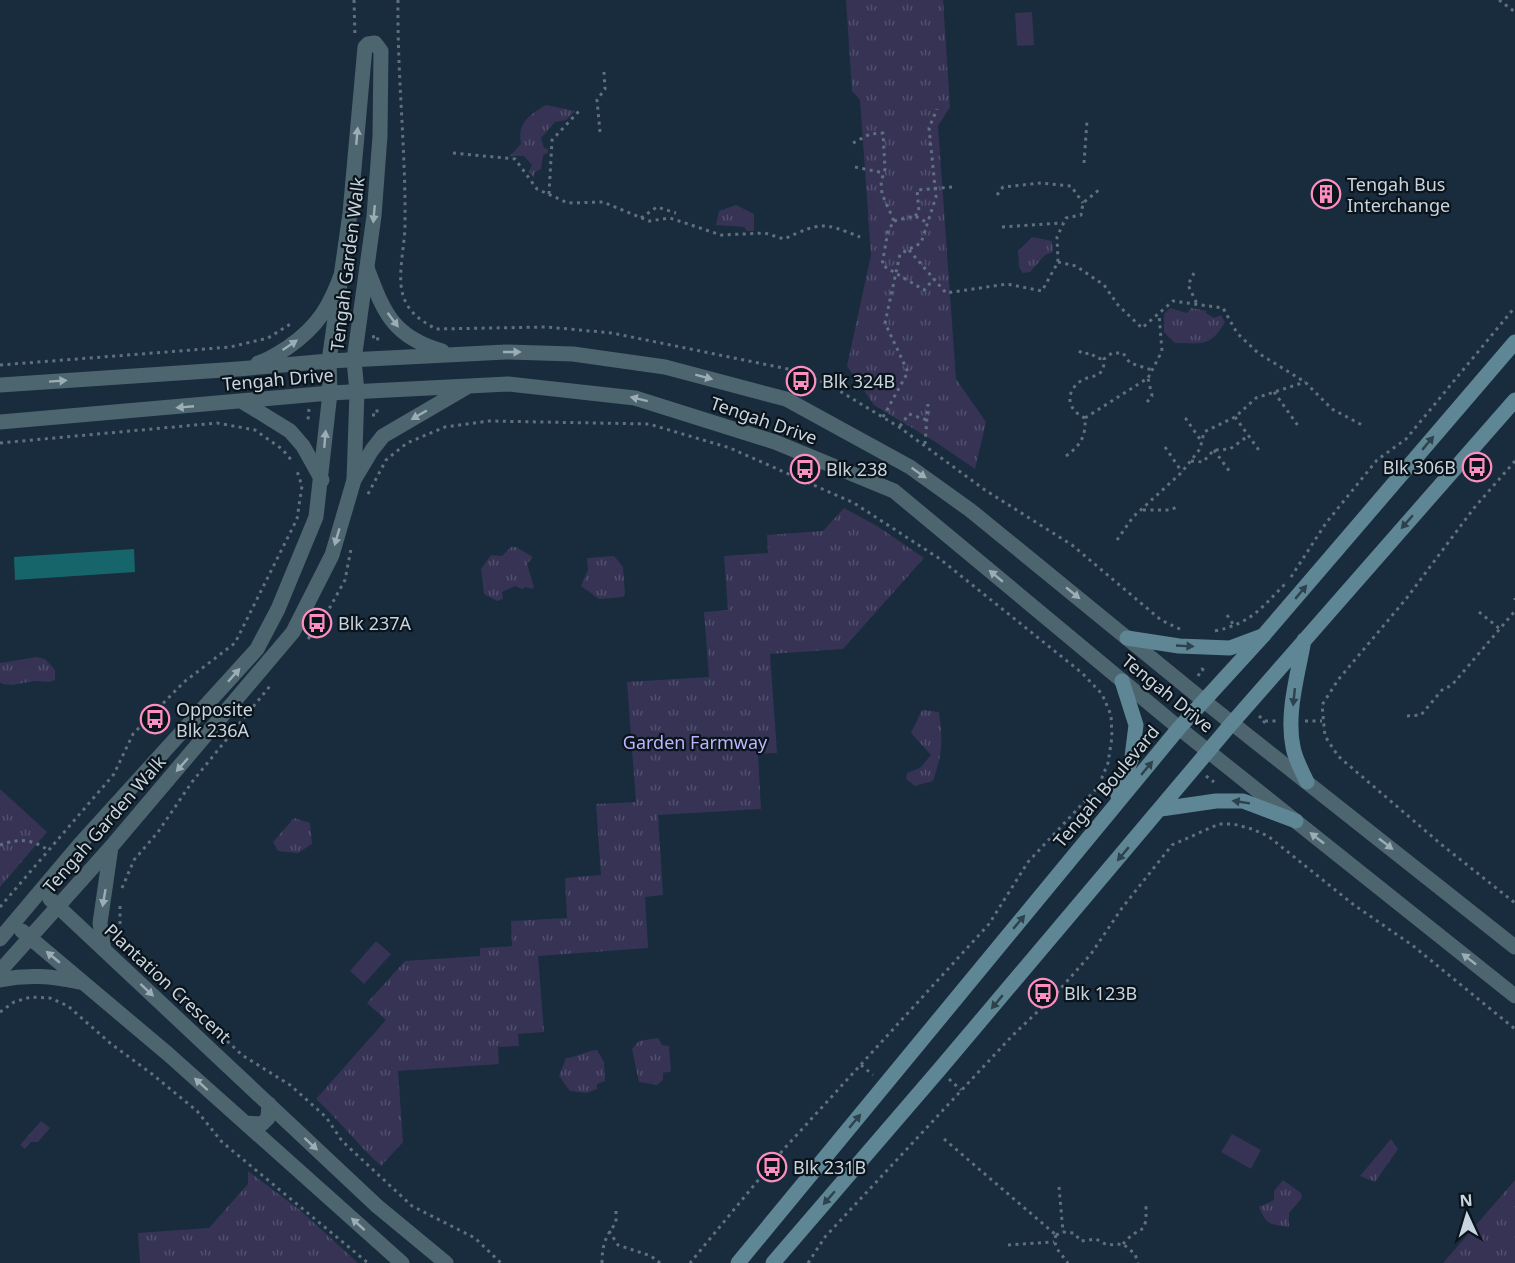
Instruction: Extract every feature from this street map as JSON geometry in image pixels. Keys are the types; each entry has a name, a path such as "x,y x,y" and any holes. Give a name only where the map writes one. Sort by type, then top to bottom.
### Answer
{"main road":[{"name":"Tengah Boulevard","path":"738,1263 1179,728 1263,636 1515,342"},
{"path":"773,1263 1304,640 1515,400"},
{"path":"1127,638 1179,646 1230,648 1263,636"},
{"path":"1304,640 1294,693 1292,721 1293,748 1307,782"},
{"path":"1114,807 1132,757 1136,725 1122,681"},
{"path":"1161,809 1216,801 1243,801 1296,821"}],"street":[{"name":"Tengah Garden Walk","path":"0,939 80,844 257,649 278,609 316,517 322,480 330,393 329,361 350,213 365,47 375,43 381,51 380,136 368,268 354,360 357,392 354,480 332,555 293,632 111,847 0,971"},
{"path":"368,268 380,302 407,337 425,346 453,355"},
{"path":"238,369 267,360 307,334 334,296 343,270"},
{"name":"Tengah Drive","path":"0,385 329,361 506,352 573,354 665,367 786,399 910,467 970,510 1204,701 1515,947"},
{"name":"Tengah Drive","path":"0,422 330,393 508,384 635,398 775,442 894,491 1208,752 1515,996"},
{"path":"354,480 383,436 470,386"},
{"path":"243,402 290,431 303,446 322,480"},
{"path":"80,844 88,854 111,847 100,923 104,950"},
{"name":"Plantation Crescent","path":"41,891 377,1206 446,1263"},
{"path":"13,924 168,1054 402,1263"},
{"path":"0,980 18,976 48,975 82,982"},
{"path":"245,1123 262,1124 268,1118 269,1104"}],"path":[{"path":"354,0 355,21"},
{"path":"398,0 399,71"},
{"path":"1499,0 1515,12"},
{"path":"600,132 597,100 605,89 604,72"},
{"path":"549,194 552,140 580,110"},
{"path":"882,417 908,372 885,323 900,255 921,243 936,197 929,128 937,110"},
{"path":"1084,163 1087,121"},
{"path":"853,143 870,134 883,134 882,194 894,221"},
{"path":"453,153 515,159 537,189 568,203 603,202 649,221 670,218 721,235 765,233 784,239 809,228 829,225 860,237"},
{"path":"855,167 884,173"},
{"path":"997,195 1003,187 1041,183 1071,186 1083,203"},
{"path":"934,279 924,290 882,265 888,231 894,221 915,216 919,212 917,190 952,187"},
{"path":"909,250 946,293 1007,284 1042,291 1058,262 1057,237 1066,218 1081,215 1083,203 1100,189"},
{"path":"641,218 657,207 676,213"},
{"path":"915,216 928,223"},
{"path":"1002,227 1064,223"},
{"path":"1058,262 1076,266 1104,285 1118,305 1142,328 1173,301 1223,308 1237,333 1258,353 1305,382 1332,409 1362,425"},
{"path":"1194,273 1188,285 1197,304"},
{"path":"1290,579 1326,524 1377,460 1406,439 1515,307"},
{"path":"1086,418 1148,378 1162,351 1159,314"},
{"path":"0,365 230,347 268,338 297,319"},
{"path":"1080,351 1083,354 1091,353 1096,358 1104,359 1112,353 1123,353 1130,363 1152,370"},
{"path":"1086,418 1077,414 1071,407 1070,398 1075,387 1083,379 1099,374 1103,369 1104,359"},
{"path":"1147,402 1152,396 1148,378"},
{"path":"1117,540 1133,517 1182,472 1200,450 1204,432 1235,417 1256,398 1305,382"},
{"path":"1274,392 1299,427"},
{"path":"925,446 928,404"},
{"path":"899,427 909,414 927,420"},
{"path":"1235,417 1261,453"},
{"path":"1066,456 1082,441 1086,431 1086,418"},
{"path":"1187,418 1202,442"},
{"path":"366,499 386,460 407,443 445,428 489,421 649,424 730,448 854,503 940,558 1082,673 1102,694 1111,715 1112,737 1108,763 1098,787 1028,862 989,924 783,1150 690,1263"},
{"path":"0,443 217,423 255,430 282,449 296,465 302,486 297,519 235,643 184,682 133,734 114,774 0,907"},
{"path":"1191,461 1203,462 1214,450 1230,449 1248,436"},
{"path":"1165,447 1182,472"},
{"path":"1214,450 1230,472 1228,473"},
{"path":"1515,461 1461,525 1413,591 1338,680 1322,705 1325,736 1338,756 1442,845 1515,903"},
{"path":"1141,510 1170,510 1179,506"},
{"path":"308,639 323,620 345,580 353,539"},
{"path":"1407,716 1421,715 1442,690 1452,685 1515,611"},
{"path":"1479,612 1500,629"},
{"path":"1227,615 1235,627"},
{"path":"120,893 134,860 158,832 192,782 271,685"},
{"path":"808,1263 825,1237 1012,1036 1054,996 1091,954 1122,908 1172,845 1219,824 1233,824 1268,836 1354,905 1412,945 1515,1029"},
{"path":"0,845 14,840 35,842 48,850"},
{"path":"120,901 120,931 126,946 242,1055 290,1085 317,1108 342,1141 412,1206 475,1238 501,1263"},
{"path":"0,1012 14,1002 31,997 50,998 68,1006 110,1043 197,1111 222,1142 368,1263"},
{"path":"944,1139 1056,1235"},
{"path":"1059,1187 1063,1232"},
{"path":"1123,1244 1131,1235 1141,1231 1146,1224 1146,1206"},
{"path":"602,1263 602,1248 609,1231 616,1223 616,1209"},
{"path":"609,1231 618,1245 651,1256 660,1263"},
{"path":"1056,1235 1063,1232 1074,1233 1081,1241 1096,1239 1107,1245 1123,1244 1135,1254 1138,1263"},
{"path":"1056,1235 1054,1242 1068,1263"},
{"path":"1008,1245 1054,1242"}],"green space":[{"path":"846,0 943,0 950,107 938,126 956,379 986,422 975,469 874,405 847,366 871,255 860,100 852,91"},
{"path":"1032,12 1034,45 1017,46 1015,13"},
{"path":"546,105 575,111 566,120 555,122 541,138 548,153 543,155 541,169 535,172 534,178 529,172 532,165 524,156 510,156 521,144 521,130 526,120"},
{"path":"736,205 754,214 754,231 747,231 744,227 716,225 719,211"},
{"path":"1032,237 1052,241 1053,252 1045,255 1030,272 1023,273 1019,267 1018,251"},
{"path":"1170,308 1187,313 1191,308 1207,311 1206,313 1214,318 1221,315 1225,322 1210,340 1199,343 1175,343 1164,332 1164,314"},
{"name":"Garden Farmway","path":"844,508 877,526 924,558 843,649 770,654 777,753 758,754 761,809 658,815 663,895 645,897 648,948 538,956 544,1032 518,1034 519,1046 498,1047 499,1064 398,1071 403,1142 381,1166 316,1099 386,1020 367,1003 405,961 480,956 480,948 512,946 511,921 567,918 565,878 601,875 596,804 636,802 627,682 709,677 704,612 728,610 724,556 768,553 767,535 823,531"},
{"path":"511,547 516,547 533,557 527,564 534,587 522,589 515,586 502,592 503,599 497,601 484,594 481,569 491,555 502,556"},
{"path":"614,556 623,567 625,594 623,597 599,599 581,586 588,570 587,558"},
{"path":"36,657 45,659 55,670 55,680 12,685 0,682 0,663"},
{"path":"922,710 939,712 941,746 933,781 915,786 906,779 907,773 920,768 931,755 911,733"},
{"path":"0,789 47,832 0,887"},
{"path":"294,818 310,823 312,844 298,853 278,851 273,842"},
{"path":"376,941 391,954 364,984 350,971"},
{"path":"658,1038 662,1045 669,1046 671,1071 663,1073 663,1080 657,1085 639,1082 632,1049 639,1041"},
{"path":"597,1050 604,1062 605,1081 597,1084 597,1089 587,1093 570,1091 559,1076 566,1058"},
{"path":"41,1121 50,1128 38,1142 31,1142 25,1149 20,1145"},
{"path":"1232,1134 1261,1150 1251,1169 1221,1152"},
{"path":"1391,1139 1398,1149 1375,1182 1360,1176"},
{"path":"248,1171 300,1210 358,1263 140,1263 138,1233 209,1228 248,1184"},
{"path":"1283,1180 1301,1193 1302,1198 1289,1213 1289,1227 1267,1221 1259,1207 1274,1200 1274,1191"},
{"path":"1515,1180 1515,1263 1443,1263"}],"shaded area":[{"path":"134,549 135,572 15,580 14,557"}],"place":[{"name":"Tengah Bus Interchange","path":"1326,194"},
{"name":"Blk 324B","path":"801,381"},
{"name":"Blk 306B","path":"1477,467"},
{"name":"Blk 238","path":"805,469"},
{"name":"Blk 237A","path":"317,623"},
{"name":"Opposite Blk 236A","path":"155,719"},
{"name":"Blk 123B","path":"1043,993"},
{"name":"Blk 231B","path":"772,1167"}]}
